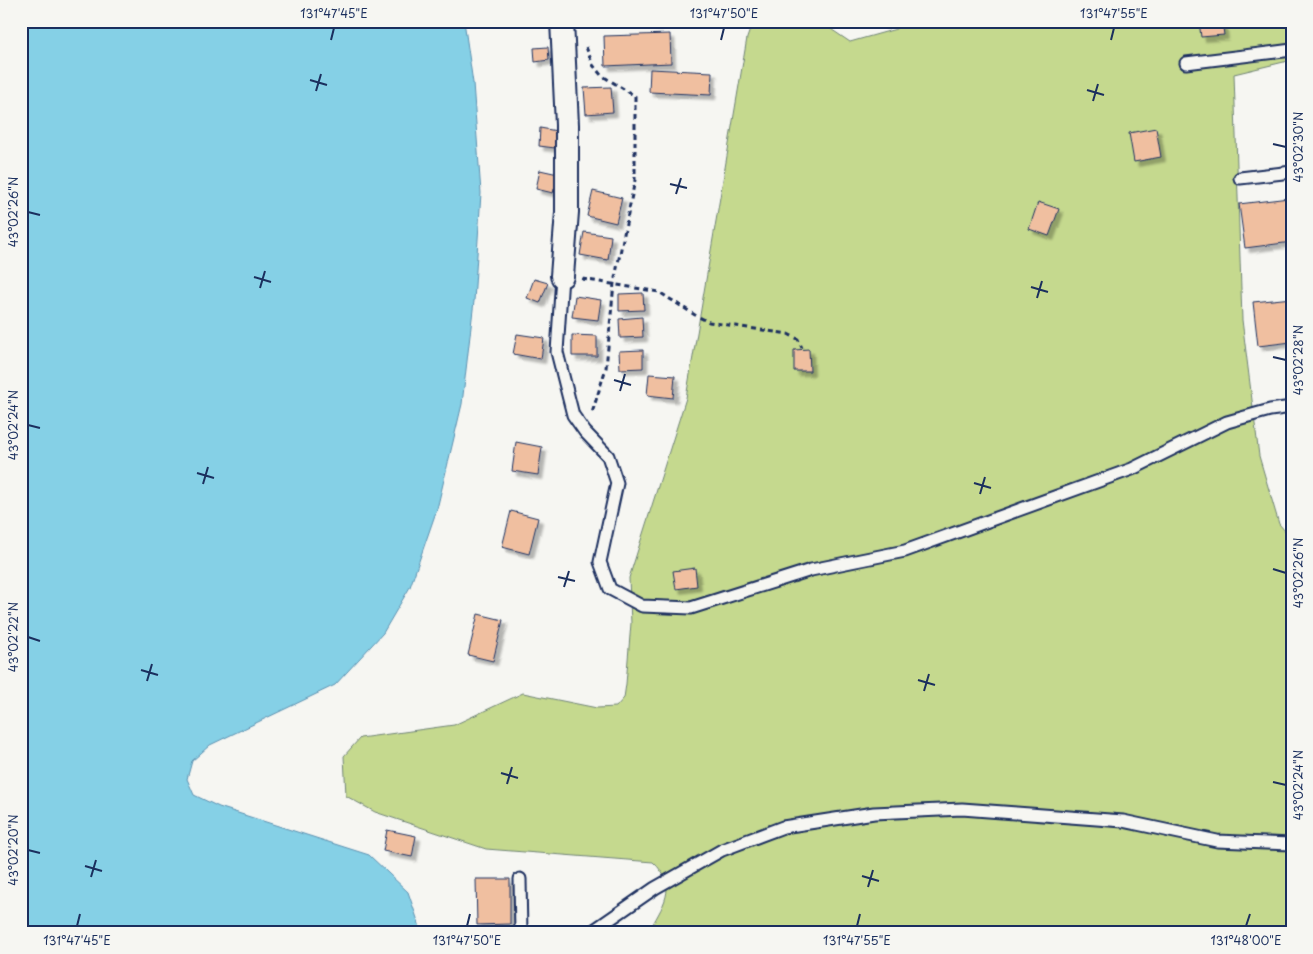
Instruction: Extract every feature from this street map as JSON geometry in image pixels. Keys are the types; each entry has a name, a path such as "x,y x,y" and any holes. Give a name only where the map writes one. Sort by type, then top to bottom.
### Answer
{"street":[{"path":"562,276 566,212 567,135 563,26"}],"lane":[{"path":"1186,63 1292,50"},
{"path":"1240,178 1292,172"},
{"path":"562,276 557,352 573,415 585,432 608,456 617,483 600,562 610,589 642,606 691,608 811,570 905,551 1132,469 1227,422 1270,410 1292,407"},
{"path":"590,933 655,888 722,850 783,827 874,813 962,809 1123,821 1217,841 1292,844"},
{"path":"520,879 521,933"}],"path":[{"path":"563,26 588,48 593,65 600,75 635,96 635,180 614,283 606,368 585,432"},
{"path":"562,276 614,283 659,292 694,315 710,322 788,334 798,338 802,348"}],"green space":[{"path":"753,21 819,21 850,42 896,29 902,21 1292,21 1292,60 1234,74 1242,320 1259,456 1279,524 1292,539 1292,933 648,933 663,905 667,888 666,880 653,862 486,849 375,812 346,796 344,756 360,738 454,725 523,693 597,708 616,707 624,698 631,623 629,578 686,398 747,38"}],"water":[{"path":"21,21 464,21 473,83 481,193 474,301 462,404 437,509 410,587 383,633 335,685 210,745 192,761 187,779 194,795 219,807 369,855 408,892 422,933 21,933"}],"building":[{"path":"1199,21 1222,21 1224,35 1201,37"},
{"path":"670,34 671,63 605,66 604,36"},
{"path":"548,47 549,60 535,62 534,48"},
{"path":"650,69 712,72 711,95 649,92"},
{"path":"611,87 613,112 586,114 584,88"},
{"path":"540,128 557,131 555,148 539,146"},
{"path":"1156,128 1161,157 1134,162 1129,133"},
{"path":"540,170 558,174 553,193 536,189"},
{"path":"593,191 622,198 616,223 587,216"},
{"path":"1289,198 1292,242 1245,248 1239,204"},
{"path":"1038,202 1059,209 1049,236 1029,229"},
{"path":"584,232 611,236 608,260 580,255"},
{"path":"534,279 548,283 540,303 527,298"},
{"path":"643,293 644,310 619,311 619,294"},
{"path":"575,296 601,300 598,320 572,317"},
{"path":"1292,298 1292,342 1258,346 1253,302"},
{"path":"642,317 643,337 620,338 619,319"},
{"path":"517,334 544,338 541,359 513,354"},
{"path":"572,335 597,336 597,356 572,356"},
{"path":"809,349 810,371 794,371 794,350"},
{"path":"643,350 643,368 620,369 619,351"},
{"path":"649,374 675,376 673,398 647,395"},
{"path":"516,442 542,447 538,475 512,471"},
{"path":"511,511 538,518 529,554 502,547"},
{"path":"695,568 697,586 676,589 673,571"},
{"path":"478,614 503,620 493,661 468,655"},
{"path":"387,830 416,836 412,857 383,851"},
{"path":"476,879 510,879 510,924 477,925"}]}
